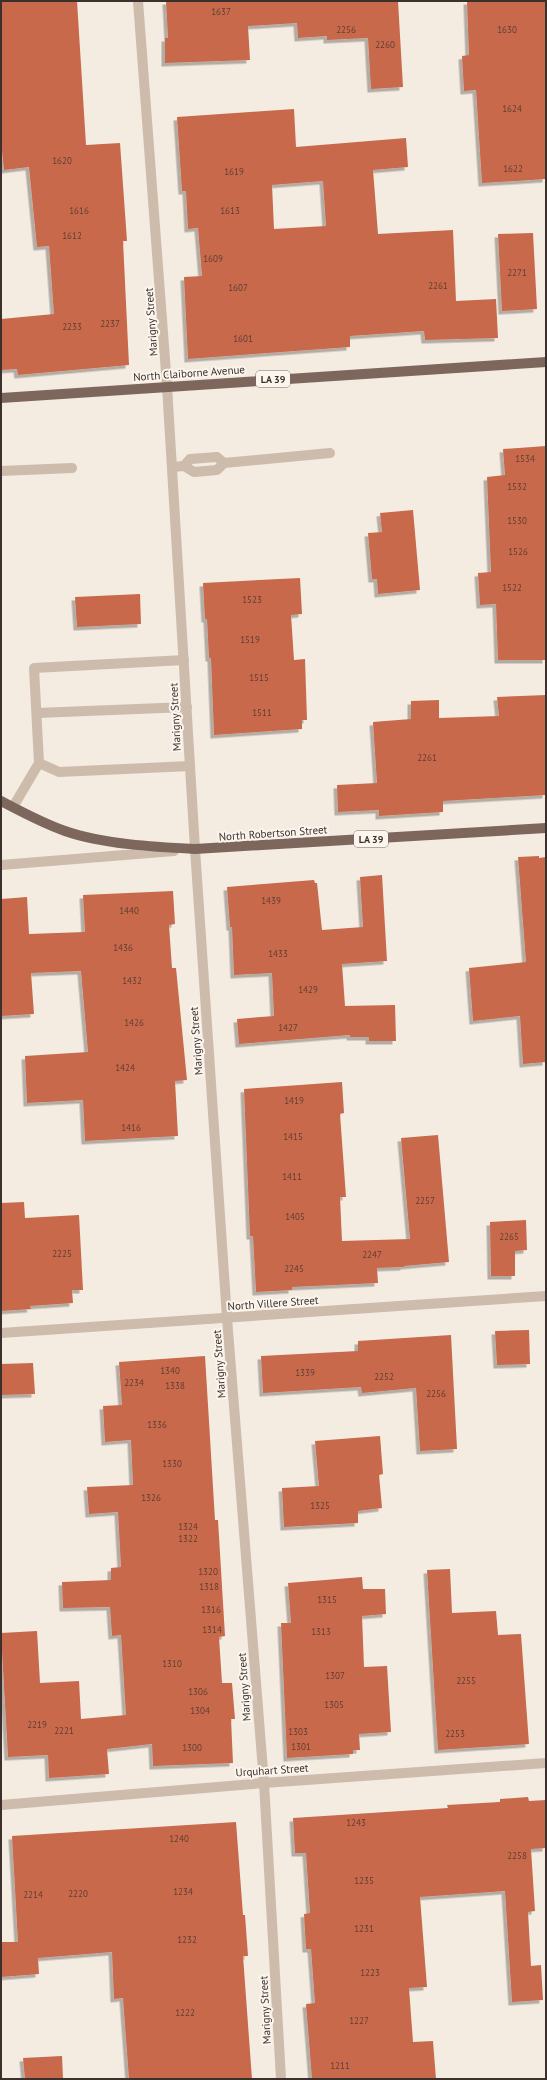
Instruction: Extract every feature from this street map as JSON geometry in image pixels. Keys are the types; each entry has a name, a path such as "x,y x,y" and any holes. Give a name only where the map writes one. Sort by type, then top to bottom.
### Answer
{"main road":[{"name":"North Claiborne Avenue","path":"1,398 546,362"},
{"name":"LA 39","path":"1,801 30,817 66,832 148,847 195,849"},
{"name":"North Robertson Street","path":"195,849 546,828"}],"street":[{"name":"Marigny Street","path":"138,1 168,386 195,849 227,1318 264,1783 281,2079"},
{"path":"172,467 184,466 190,459 217,457 224,463 330,452"},
{"path":"1,471 72,468"},
{"path":"12,807 39,762 34,668 184,660"},
{"path":"37,713 187,707"},
{"path":"39,762 59,772 190,766"},
{"name":"North Robertson Street","path":"1,864 195,849"},
{"name":"North Villere Street","path":"1,1333 546,1296"},
{"name":"Urquhart Street","path":"1,1805 264,1783 546,1763"}],"building":[{"path":"1,1 77,1 86,145 120,143 127,241 123,241 129,365 18,375 17,369 1,370 1,319 54,314 49,246 37,247 29,167 4,170 1,141"},
{"path":"166,1 398,1 403,87 371,89 368,38 327,40 327,36 298,38 297,23 248,26 250,60 165,63 165,38 168,38"},
{"path":"467,1 546,1 546,179 482,183 476,90 464,91 462,56 469,55"},
{"path":"294,109 296,147 406,138 408,167 373,170 378,234 453,230 456,301 496,299 498,338 425,340 424,331 350,336 350,347 188,359 184,277 202,276 198,228 188,229 186,191 182,191 177,117","holes":["323,181 326,226 274,229 272,185"]},
{"path":"533,233 537,309 502,311 498,234"},
{"path":"546,446 546,660 498,660 496,604 480,605 478,573 491,572 487,477 505,475 503,449"},
{"path":"413,510 420,590 378,594 377,579 372,579 368,533 382,532 380,513"},
{"path":"300,578 302,614 291,615 294,660 305,659 307,720 302,720 302,729 214,735 211,658 209,658 203,583"},
{"path":"140,594 141,624 77,627 75,597"},
{"path":"546,695 546,795 443,801 443,812 379,816 379,810 338,812 337,785 377,783 373,722 411,719 411,701 439,700 439,718 499,716 497,697"},
{"path":"539,856 539,858 546,857 546,1062 523,1064 520,1016 473,1021 469,968 526,962 518,857"},
{"path":"382,875 387,961 342,964 345,1006 395,1005 396,1041 369,1041 369,1037 350,1037 350,1035 239,1044 237,1019 274,1016 272,973 234,975 232,927 230,927 227,887 314,880 315,883 317,883 322,930 363,927 360,877"},
{"path":"173,891 175,924 169,925 172,968 176,968 187,1080 175,1081 178,1136 85,1141 83,1100 27,1103 25,1056 88,1052 81,971 31,973 34,1014 1,1016 1,899 27,897 29,934 85,932 83,895"},
{"path":"342,1082 344,1113 340,1114 346,1197 340,1197 342,1241 410,1239 401,1138 438,1135 449,1262 404,1267 377,1268 378,1283 292,1287 292,1290 256,1292 253,1236 250,1236 244,1089"},
{"path":"24,1202 25,1218 79,1215 83,1290 72,1290 73,1303 30,1306 31,1309 1,1311 1,1203"},
{"path":"526,1220 527,1250 515,1251 515,1276 491,1276 490,1222"},
{"path":"529,1330 530,1364 497,1365 495,1331"},
{"path":"451,1335 457,1449 420,1451 416,1388 362,1393 361,1387 263,1393 261,1356 358,1351 358,1341"},
{"path":"205,1356 215,1520 218,1520 225,1636 219,1637 222,1683 232,1683 235,1719 231,1719 233,1763 153,1766 152,1744 107,1749 109,1774 49,1778 48,1755 8,1757 1,1633 37,1631 40,1683 79,1681 81,1719 126,1715 121,1635 112,1636 110,1607 63,1608 62,1582 111,1580 111,1568 121,1567 118,1512 89,1514 87,1487 133,1485 131,1440 105,1442 103,1406 122,1405 119,1362"},
{"path":"33,1363 35,1394 1,1395 1,1364"},
{"path":"380,1436 383,1474 379,1475 382,1508 358,1511 358,1523 284,1527 282,1488 319,1486 315,1441"},
{"path":"450,1569 452,1613 496,1611 498,1635 521,1634 529,1744 438,1750 427,1570"},
{"path":"362,1577 363,1589 385,1589 386,1614 362,1616 364,1667 387,1666 391,1732 359,1734 360,1750 353,1750 353,1754 287,1758 281,1623 291,1623 288,1583"},
{"path":"528,1797 529,1801 546,1800 546,1848 531,1849 535,1911 528,1912 531,1966 541,1965 543,2000 512,2002 505,1891 420,1897 427,1987 409,1988 413,2042 433,2041 436,2079 312,2079 306,2004 315,2003 311,1949 306,1949 304,1914 310,1913 306,1853 295,1853 293,1818 448,1808 447,1805 500,1802 500,1799"},
{"path":"236,1822 243,1915 245,1915 248,1956 243,1956 252,2079 129,2079 123,1998 114,1999 112,1952 38,1958 39,1974 1,1977 1,1942 18,1942 12,1836"},
{"path":"62,2056 63,2079 25,2079 23,2058"}]}
